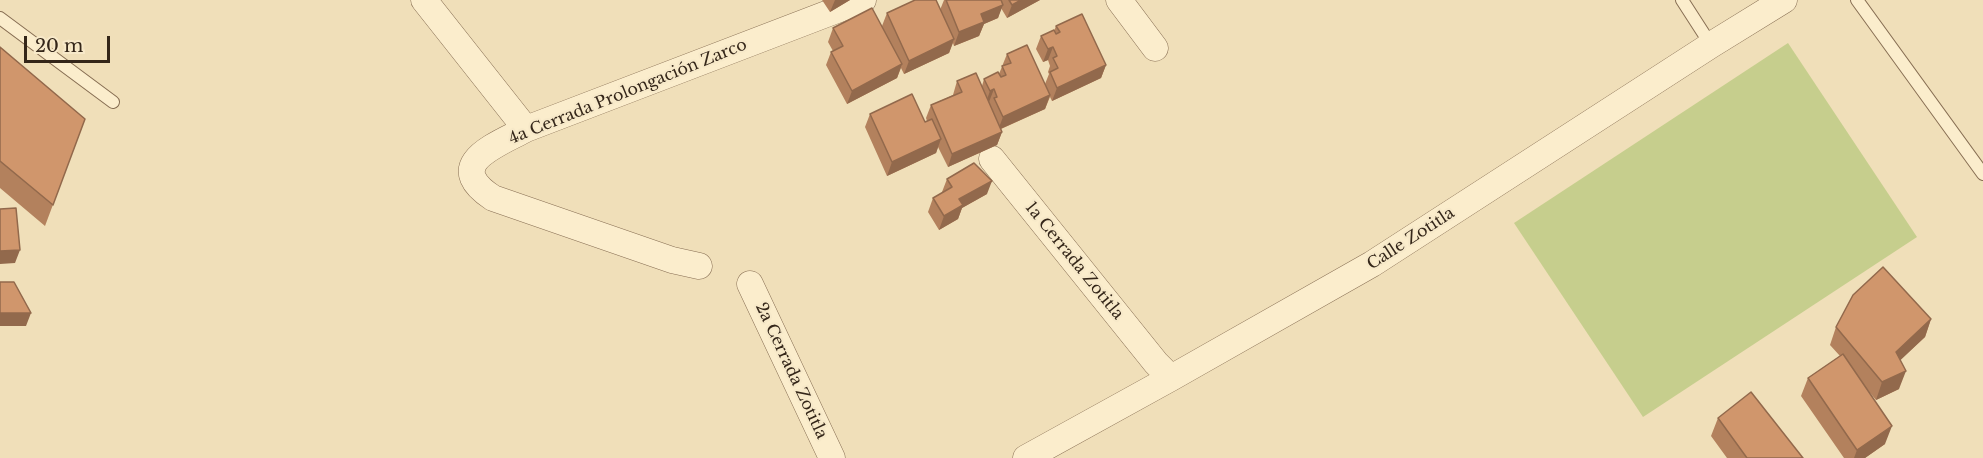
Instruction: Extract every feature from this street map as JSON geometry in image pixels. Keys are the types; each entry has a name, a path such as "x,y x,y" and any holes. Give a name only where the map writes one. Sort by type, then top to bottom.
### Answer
{"street":[{"path":"424,0 526,129"},
{"name":"4a Cerrada Prolongación Zarco","path":"699,266 672,260 493,198 481,190 473,178 474,163 482,152 526,129 863,0"},
{"path":"1119,0 1155,48"},
{"name":"Calle Zotitla","path":"1026,458 1164,370 1372,264 1784,0"},
{"name":"1a Cerrada Zotitla","path":"992,159 1164,370"},
{"name":"2a Cerrada Zotitla","path":"750,284 832,458"}],"lane":[{"path":"1683,0 1711,45"},
{"path":"1857,0 1983,174"},
{"path":"0,18 113,102"}],"green space":[{"path":"1788,43 1917,237 1643,417 1514,223"}],"building":[{"path":"915,0 936,0 954,39 909,61 887,13"},
{"path":"946,0 1001,0 1003,5 981,14 984,22 959,32"},
{"path":"1009,0 1021,0 1012,5"},
{"path":"872,8 902,64 852,91 831,52 843,46 833,28"},
{"path":"1082,14 1106,65 1057,88 1050,72 1058,68 1053,58 1057,56 1053,47 1048,49 1041,36 1054,30 1056,34 1060,32 1056,26"},
{"path":"1027,45 1050,95 1003,117 994,98 997,97 994,89 990,91 984,79 998,72 1001,77 1006,75 1002,66 1011,63 1007,54"},
{"path":"0,47 85,119 53,205 0,161"},
{"path":"976,73 1002,132 952,154 931,105 962,92 957,81"},
{"path":"912,94 925,122 932,119 941,139 892,162 870,114"},
{"path":"974,163 992,181 959,199 963,205 944,216 933,198 952,187 947,179"},
{"path":"16,208 20,250 0,251 0,209"},
{"path":"1883,267 1931,319 1896,352 1906,371 1882,382 1836,327 1853,295"},
{"path":"0,282 14,282 31,313 0,313"},
{"path":"1843,354 1892,426 1857,450 1808,378"},
{"path":"1751,392 1803,458 1747,458 1718,418"}]}
